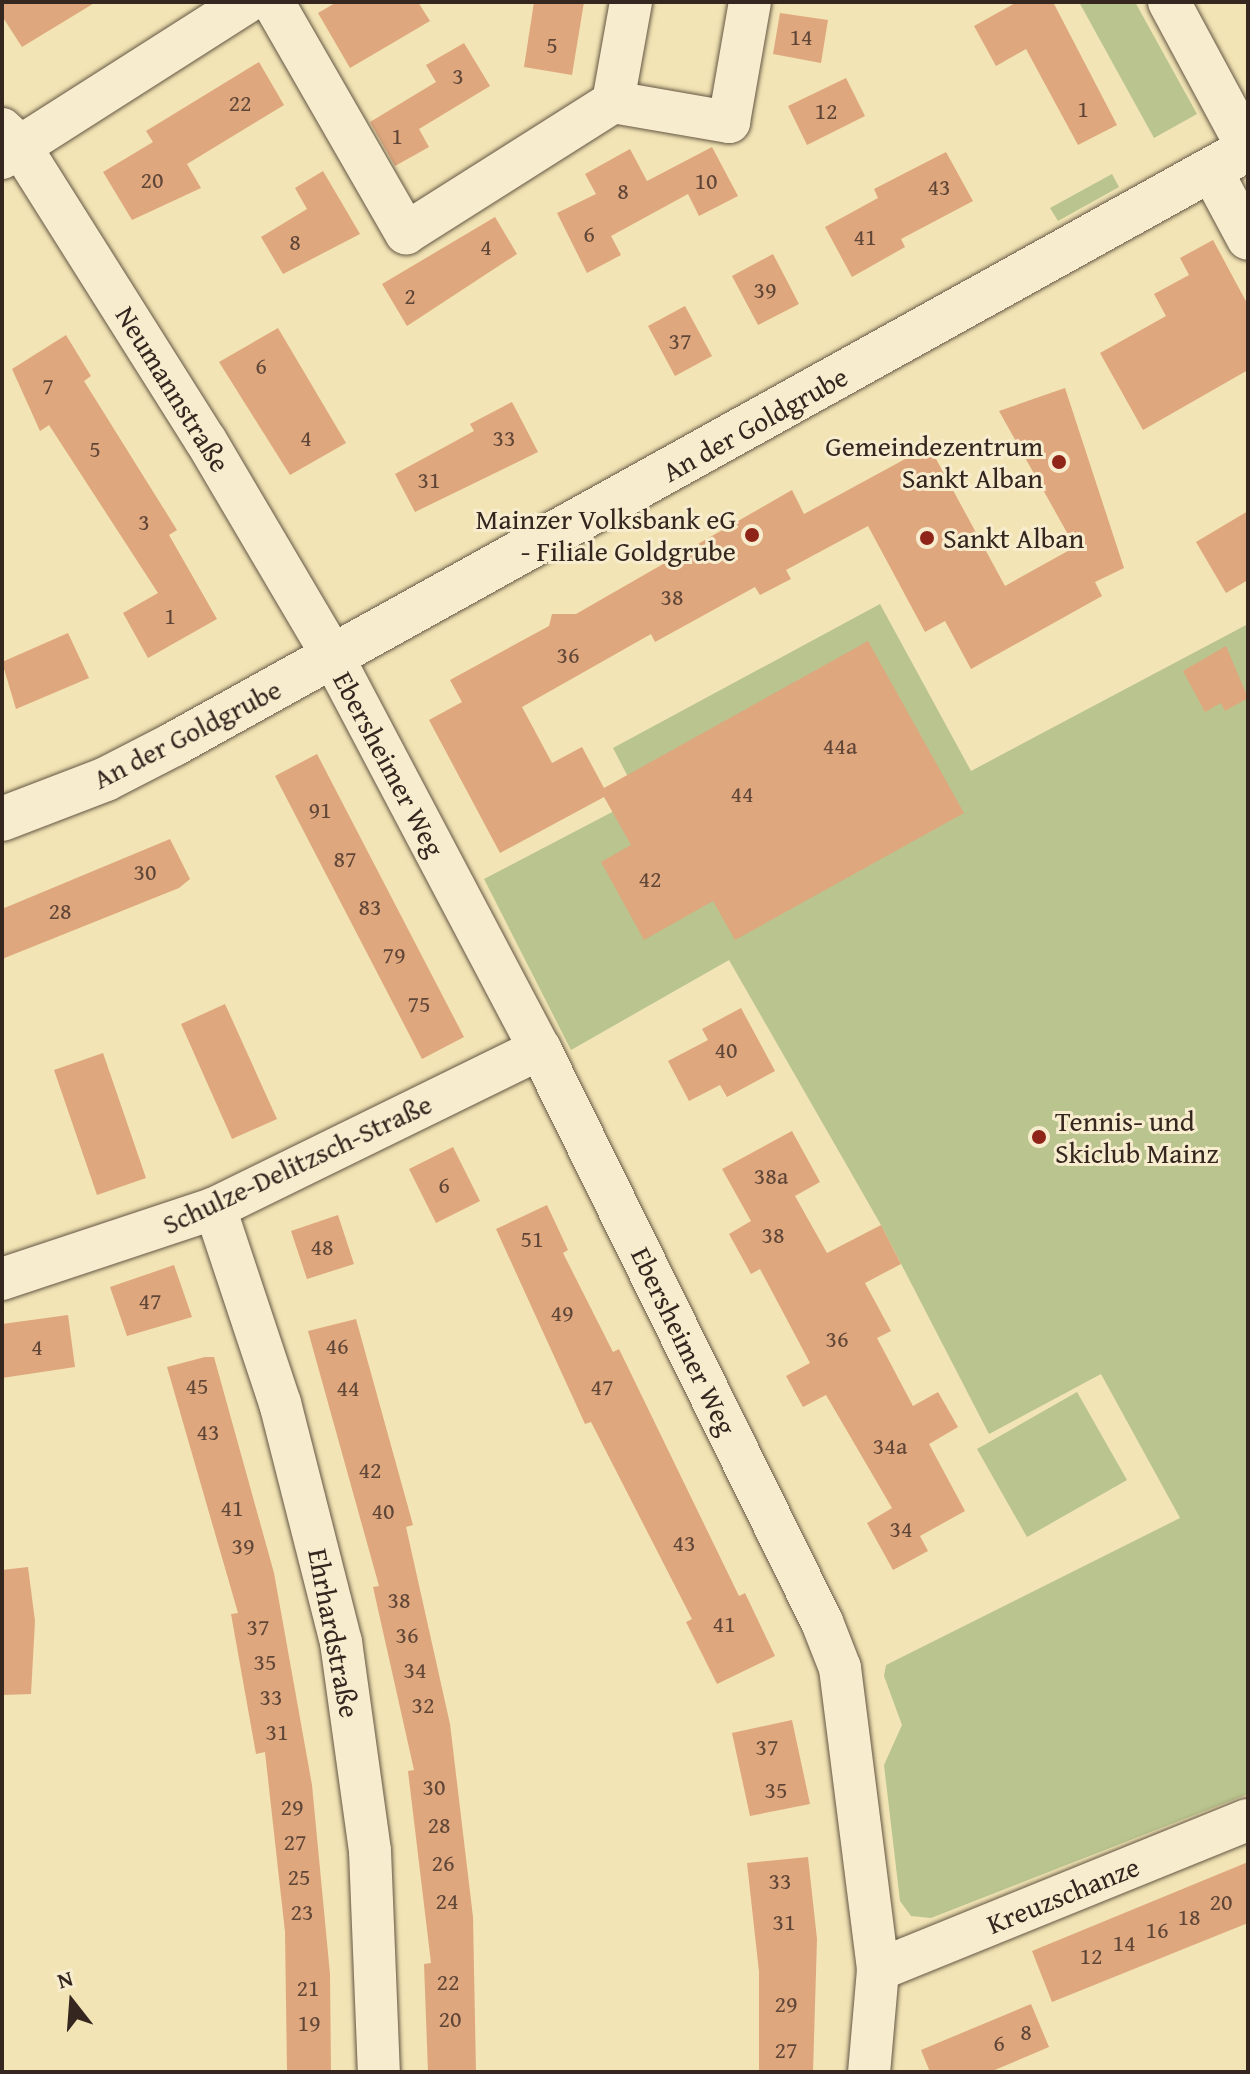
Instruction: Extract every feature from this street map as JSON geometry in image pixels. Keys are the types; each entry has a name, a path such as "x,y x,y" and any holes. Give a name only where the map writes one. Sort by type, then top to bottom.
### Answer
{"street":[{"path":"8,144 247,2"},
{"path":"273,2 406,233 613,102 729,122 750,2"},
{"path":"613,102 631,2"},
{"path":"1169,2 1235,156 1248,239"},
{"name":"Neumannstraße","path":"8,144 206,441 333,657"},
{"name":"An der Goldgrube","path":"2,819 106,779 333,657 1235,156"},
{"name":"Ebersheimer Weg","path":"333,657 540,1049 840,1668 878,1970 869,2072"},
{"name":"Schulze-Delitzsch-Straße","path":"2,1279 215,1208 540,1049"},
{"name":"Ehrhardstraße","path":"215,1208 280,1403 341,1642 370,1851 379,2072"},
{"name":"Kreuzschanze","path":"878,1970 1248,1820"}],"green space":[{"path":"1079,2 1135,2 1197,114 1154,138"},
{"path":"1112,174 1119,187 1058,221 1050,208"},
{"name":"Tennis- und Skiclub Mainz","path":"880,604 971,771 1248,624 1248,1794 931,1918 911,1916 900,1901 884,1765 902,1725 884,1676 886,1665 1180,1518 1101,1374 989,1434 881,1225 729,960 571,1050 484,879 639,798 613,748"},
{"path":"1077,1392 1127,1480 1027,1537 977,1449"}],"building":[{"path":"2,2 96,2 22,47 2,16"},
{"path":"337,2 418,2 430,21 350,68 318,13"},
{"path":"534,2 584,2 572,75 524,67"},
{"path":"1017,2 1053,2 1117,125 1078,145 1026,49 996,66 974,26"},
{"path":"780,13 828,20 821,63 773,54"},
{"path":"464,43 490,86 419,129 429,147 395,166 370,122 436,82 426,65"},
{"path":"259,62 284,105 187,164 201,188 132,220 103,172 153,142 146,131"},
{"path":"846,78 865,116 807,145 788,106"},
{"path":"712,147 738,196 699,216 688,194 611,236 621,255 587,273 557,213 596,194 585,174 630,149 647,181"},
{"path":"946,152 973,201 901,239 905,247 852,277 825,227 878,198 874,189"},
{"path":"323,171 360,234 283,274 261,237 307,209 295,188"},
{"path":"495,217 517,254 407,326 382,284"},
{"path":"1213,240 1248,305 1248,370 1143,430 1100,353 1166,316 1154,294 1189,275 1180,258"},
{"path":"773,254 799,304 758,325 732,276"},
{"path":"685,306 712,356 675,376 648,326"},
{"path":"278,328 346,443 290,475 219,362"},
{"path":"66,335 91,376 84,381 177,530 169,535 217,619 148,658 123,613 158,593 49,425 40,431 12,369"},
{"path":"1065,388 1124,568 1095,582 1102,596 971,669 945,621 925,632 868,526 786,570 791,579 760,595 755,587 655,642 651,634 522,707 552,763 582,747 604,788 868,641 964,813 735,940 713,901 644,940 601,862 631,845 604,797 500,853 429,720 462,702 450,680 549,626 552,614 576,614 792,490 804,514 929,446 1005,586 1075,547 999,411"},
{"path":"512,402 538,452 415,512 395,474 474,431 470,424"},
{"path":"1248,511 1248,580 1226,593 1196,542"},
{"path":"68,633 89,678 16,709 2,662"},
{"path":"1226,646 1248,698 1225,711 1221,703 1205,712 1183,671"},
{"path":"317,754 464,1037 422,1059 275,776"},
{"path":"170,839 190,879 179,888 2,959 2,909"},
{"path":"225,1004 277,1119 232,1139 181,1024"},
{"path":"741,1008 775,1071 727,1097 720,1085 689,1101 668,1061 708,1040 702,1029"},
{"path":"103,1053 146,1178 97,1195 54,1070"},
{"path":"792,1131 820,1182 795,1196 827,1253 881,1225 901,1264 865,1283 891,1331 877,1338 913,1406 938,1392 958,1427 929,1444 965,1511 920,1536 928,1551 893,1570 867,1523 892,1508 826,1395 803,1407 786,1376 810,1363 760,1269 751,1274 729,1234 751,1221 722,1169"},
{"path":"453,1147 480,1201 436,1223 409,1169"},
{"path":"547,1205 568,1250 563,1253 613,1352 619,1349 739,1596 745,1593 775,1656 717,1684 686,1622 692,1619 591,1422 585,1424 496,1229"},
{"path":"338,1215 354,1264 307,1279 291,1231"},
{"path":"174,1265 192,1317 127,1336 110,1287"},
{"path":"68,1315 75,1367 2,1378 2,1324"},
{"path":"356,1319 413,1525 406,1527 450,1724 473,1917 476,2072 428,2072 424,1964 431,1963 408,1771 414,1770 373,1587 379,1586 308,1331"},
{"path":"214,1357 274,1573 312,1785 330,1974 331,2072 287,2072 285,1932 265,1752 256,1754 231,1614 238,1613 167,1367"},
{"path":"28,1567 35,1621 31,1694 2,1695 2,1570"},
{"path":"792,1720 810,1804 750,1816 732,1733"},
{"path":"808,1857 817,1939 813,2072 759,2072 759,1972 747,1863"},
{"path":"1248,1862 1248,1923 1052,2002 1032,1951"},
{"path":"1031,2004 1049,2047 990,2072 930,2072 921,2050"}],"place":[{"name":"Gemeindezentrum Sankt Alban","path":"1059,462"},
{"name":"Mainzer Volksbank eG - Filiale Goldgrube","path":"752,535"},
{"name":"Sankt Alban","path":"927,538"},
{"name":"Tennis- und Skiclub Mainz","path":"1039,1137"}]}
